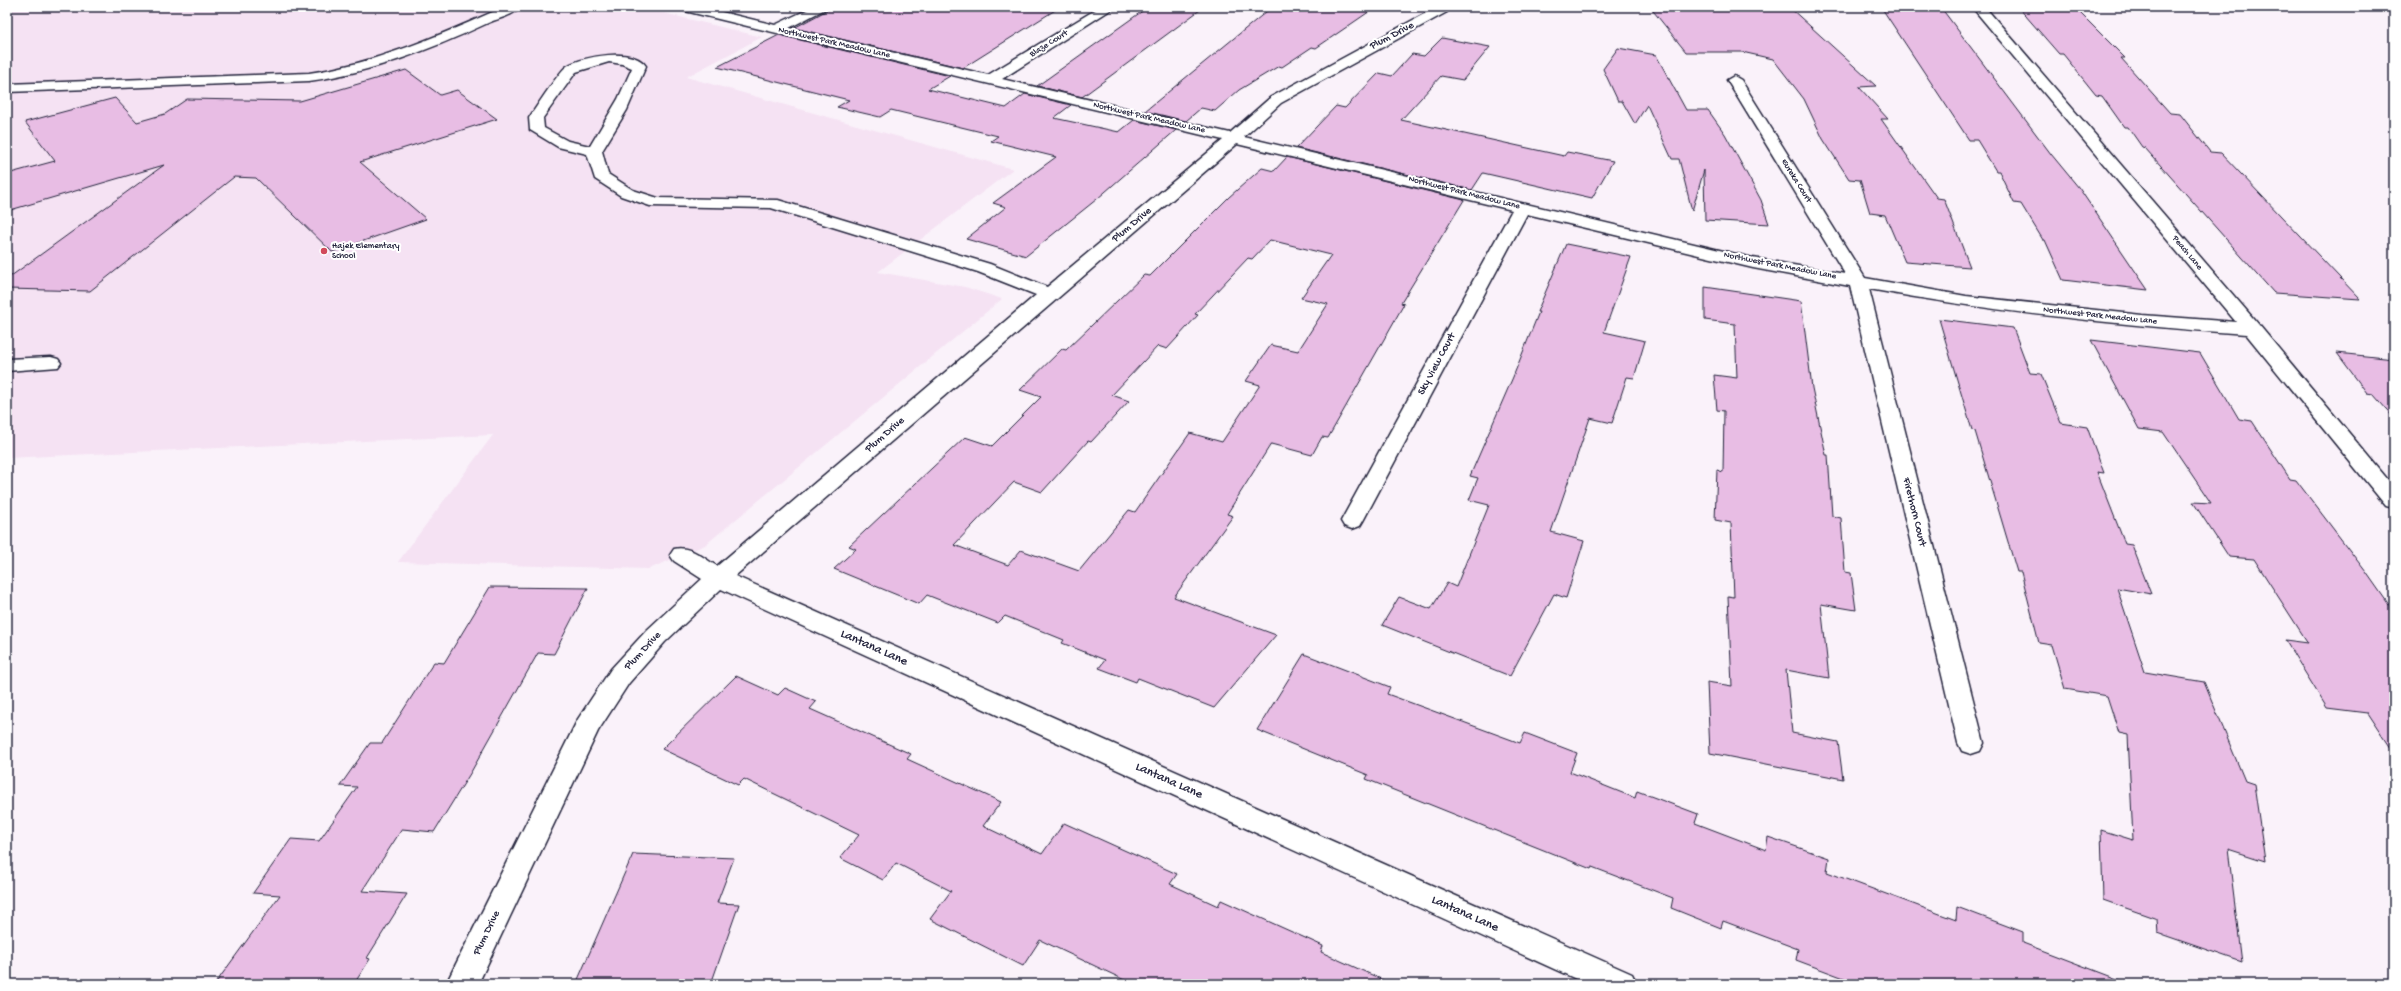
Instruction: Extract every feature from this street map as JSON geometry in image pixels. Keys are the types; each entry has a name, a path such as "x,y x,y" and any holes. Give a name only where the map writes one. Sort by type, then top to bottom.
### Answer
{"street":[{"path":"7,88 309,77 344,73 407,53 514,7"},
{"name":"Northwest Park Meadow Lane","path":"685,7 1752,263 1966,301 2142,321 2252,329"},
{"path":"777,29 823,7"},
{"name":"Blaze Court","path":"989,81 1109,7"},
{"name":"Peach Lane","path":"1978,7 2252,329 2394,501"},
{"name":"Plum Drive","path":"462,984 587,726 620,676 656,636 718,578 1049,294 1235,138 1276,100 1443,9"},
{"path":"594,151 563,144 548,137 537,130 536,118 571,69 608,58 625,60 639,66 635,81 609,129 594,151 601,176 627,193 656,203 772,203 984,268 1049,294"},
{"name":"Eureka Court","path":"1734,80 1858,281"},
{"name":"Sky View Court","path":"1352,522 1522,207"},
{"name":"Firethorn Court","path":"1858,281 1971,742"},
{"path":"7,365 51,362"},
{"name":"Lantana Lane","path":"682,555 718,578 1621,984"}],"shaded area":[{"name":"Hajek Elementary School","path":"7,7 639,7 762,37 686,77 1013,169 878,272 965,287 1002,299 705,545 649,569 398,562 493,435 7,458"}],"building":[{"path":"833,7 1060,7 963,68 794,28"},
{"path":"1148,7 1204,7 1082,97 1037,86"},
{"path":"1272,7 1376,7 1316,48 1312,47 1282,67 1279,66 1239,90 1215,111 1201,108 1186,121 1145,111"},
{"path":"1650,7 1789,7 1876,86 1859,87 1888,119 1881,119 1937,198 1944,199 1970,267 1905,262 1885,215 1870,213 1860,180 1849,179 1823,139 1804,99 1773,59 1742,52 1686,52"},
{"path":"1881,7 1942,9 2051,154 2079,188 2148,290 2063,280 2045,240 2043,240 2021,204 2014,203 1999,171 1996,171 1977,140 1969,140"},
{"path":"2018,7 2074,7 2125,58 2121,58 2170,113 2180,114 2210,152 2221,153 2360,299 2274,293 2145,148 2142,147 2128,127 2124,127 2102,96 2096,95 2063,54 2059,54"},
{"path":"779,35 950,76 928,89 1006,108 1025,94 1071,105 1054,118 1119,132 1134,120 1176,130 1097,199 1026,256 966,239 1006,207 993,203 1056,157 991,141 998,136 891,110 880,117 837,107 849,100 717,67"},
{"path":"1442,38 1490,47 1463,80 1441,76 1401,120 1564,156 1567,152 1613,161 1592,198 1483,173 1472,190 1296,148 1336,106 1345,108 1379,73 1392,76 1412,54 1424,56"},
{"path":"1618,48 1656,55 1686,110 1708,110 1725,134 1761,200 1769,224 1705,220 1704,170 1692,211 1679,159 1672,159 1647,105 1635,124 1622,101 1618,101 1603,69"},
{"path":"406,70 440,95 457,90 497,119 360,162 426,219 332,252 256,178 234,177 90,291 7,289 7,279 164,165 7,211 7,174 55,161 25,122 115,98 137,122 165,114 187,99 300,101"},
{"path":"1287,157 1464,200 1401,303 1404,304 1328,438 1322,437 1312,455 1271,444 1227,514 1233,516 1174,597 1276,635 1214,708 1138,678 1136,682 1099,668 1105,660 1062,643 1064,640 1005,616 998,623 927,595 919,604 834,569 856,549 849,546 965,437 992,446 1041,397 1020,390 1062,349 1066,350 1144,275 1150,276 1229,197 1262,168 1274,171","holes":["1270,240 1331,255 1301,298 1328,304 1298,351 1271,345 1246,381 1260,385 1222,442 1190,433 1135,512 1129,510 1079,571 1021,550 1008,565 954,545 1014,482 1042,492 1088,441 1091,442 1129,401 1112,395 1158,346 1167,349 1198,315 1195,314 1248,258 1252,259"]},
{"path":"1566,244 1631,257 1604,332 1645,341 1634,378 1627,377 1612,423 1590,418 1551,532 1584,541 1566,598 1554,594 1510,676 1382,625 1399,597 1431,609 1447,583 1456,587 1489,505 1469,500 1478,478 1470,476 1513,377 1539,312 1537,312"},
{"path":"1705,287 1801,301 1812,388 1826,455 1828,455 1832,516 1841,518 1845,572 1851,573 1856,610 1821,604 1829,678 1786,670 1792,733 1838,742 1843,779 1710,753 1707,682 1732,686 1728,596 1734,597 1731,523 1715,520 1717,470 1723,472 1724,411 1717,410 1714,375 1737,378 1735,324 1705,320"},
{"path":"1939,319 2013,328 2030,373 2041,374 2061,423 2087,427 2104,473 2097,472 2125,544 2132,545 2151,594 2117,588 2145,672 2204,682 2245,781 2254,784 2265,861 2228,849 2242,962 2158,933 2157,919 2103,900 2101,830 2133,840 2128,735 2119,733 2107,696 2065,689 2052,645 2039,643 2021,572 2017,572 1975,431 1972,430"},
{"path":"2091,340 2200,353 2239,419 2252,421 2290,479 2296,480 2366,572 2394,612 2394,754 2367,713 2327,708 2285,640 2308,643 2254,559 2229,557 2193,502 2211,503 2163,432 2139,429"},
{"path":"2337,353 2394,359 2394,418 2373,394 2367,393"},
{"path":"490,587 588,588 554,654 538,653 471,772 434,832 402,829 362,891 407,894 367,958 370,959 354,984 215,984 280,895 253,893 291,839 319,841 357,787 340,786 370,743 382,743 434,662 444,663"},
{"path":"1304,654 1390,687 1387,694 1520,743 1525,733 1577,753 1570,772 1635,798 1637,791 1698,814 1695,823 1766,850 1768,837 1829,858 1827,872 1956,920 1957,907 2023,932 2023,943 2125,982 2124,984 1860,984 1796,960 1798,949 1723,921 1721,928 1671,908 1673,898 1592,867 1591,869 1366,779 1368,775 1257,730"},
{"path":"736,676 778,695 785,688 816,702 810,709 911,754 907,759 1001,802 983,826 1042,854 1064,823 1177,874 1170,884 1218,906 1221,900 1323,946 1321,952 1392,984 1133,984 1040,940 1023,966 930,919 951,891 896,863 883,880 840,858 859,835 744,779 738,785 662,749"},
{"path":"633,854 734,858 717,903 739,904 711,984 576,984"}],"place":[{"name":"Hajek Elementary School","path":"324,251"}]}
